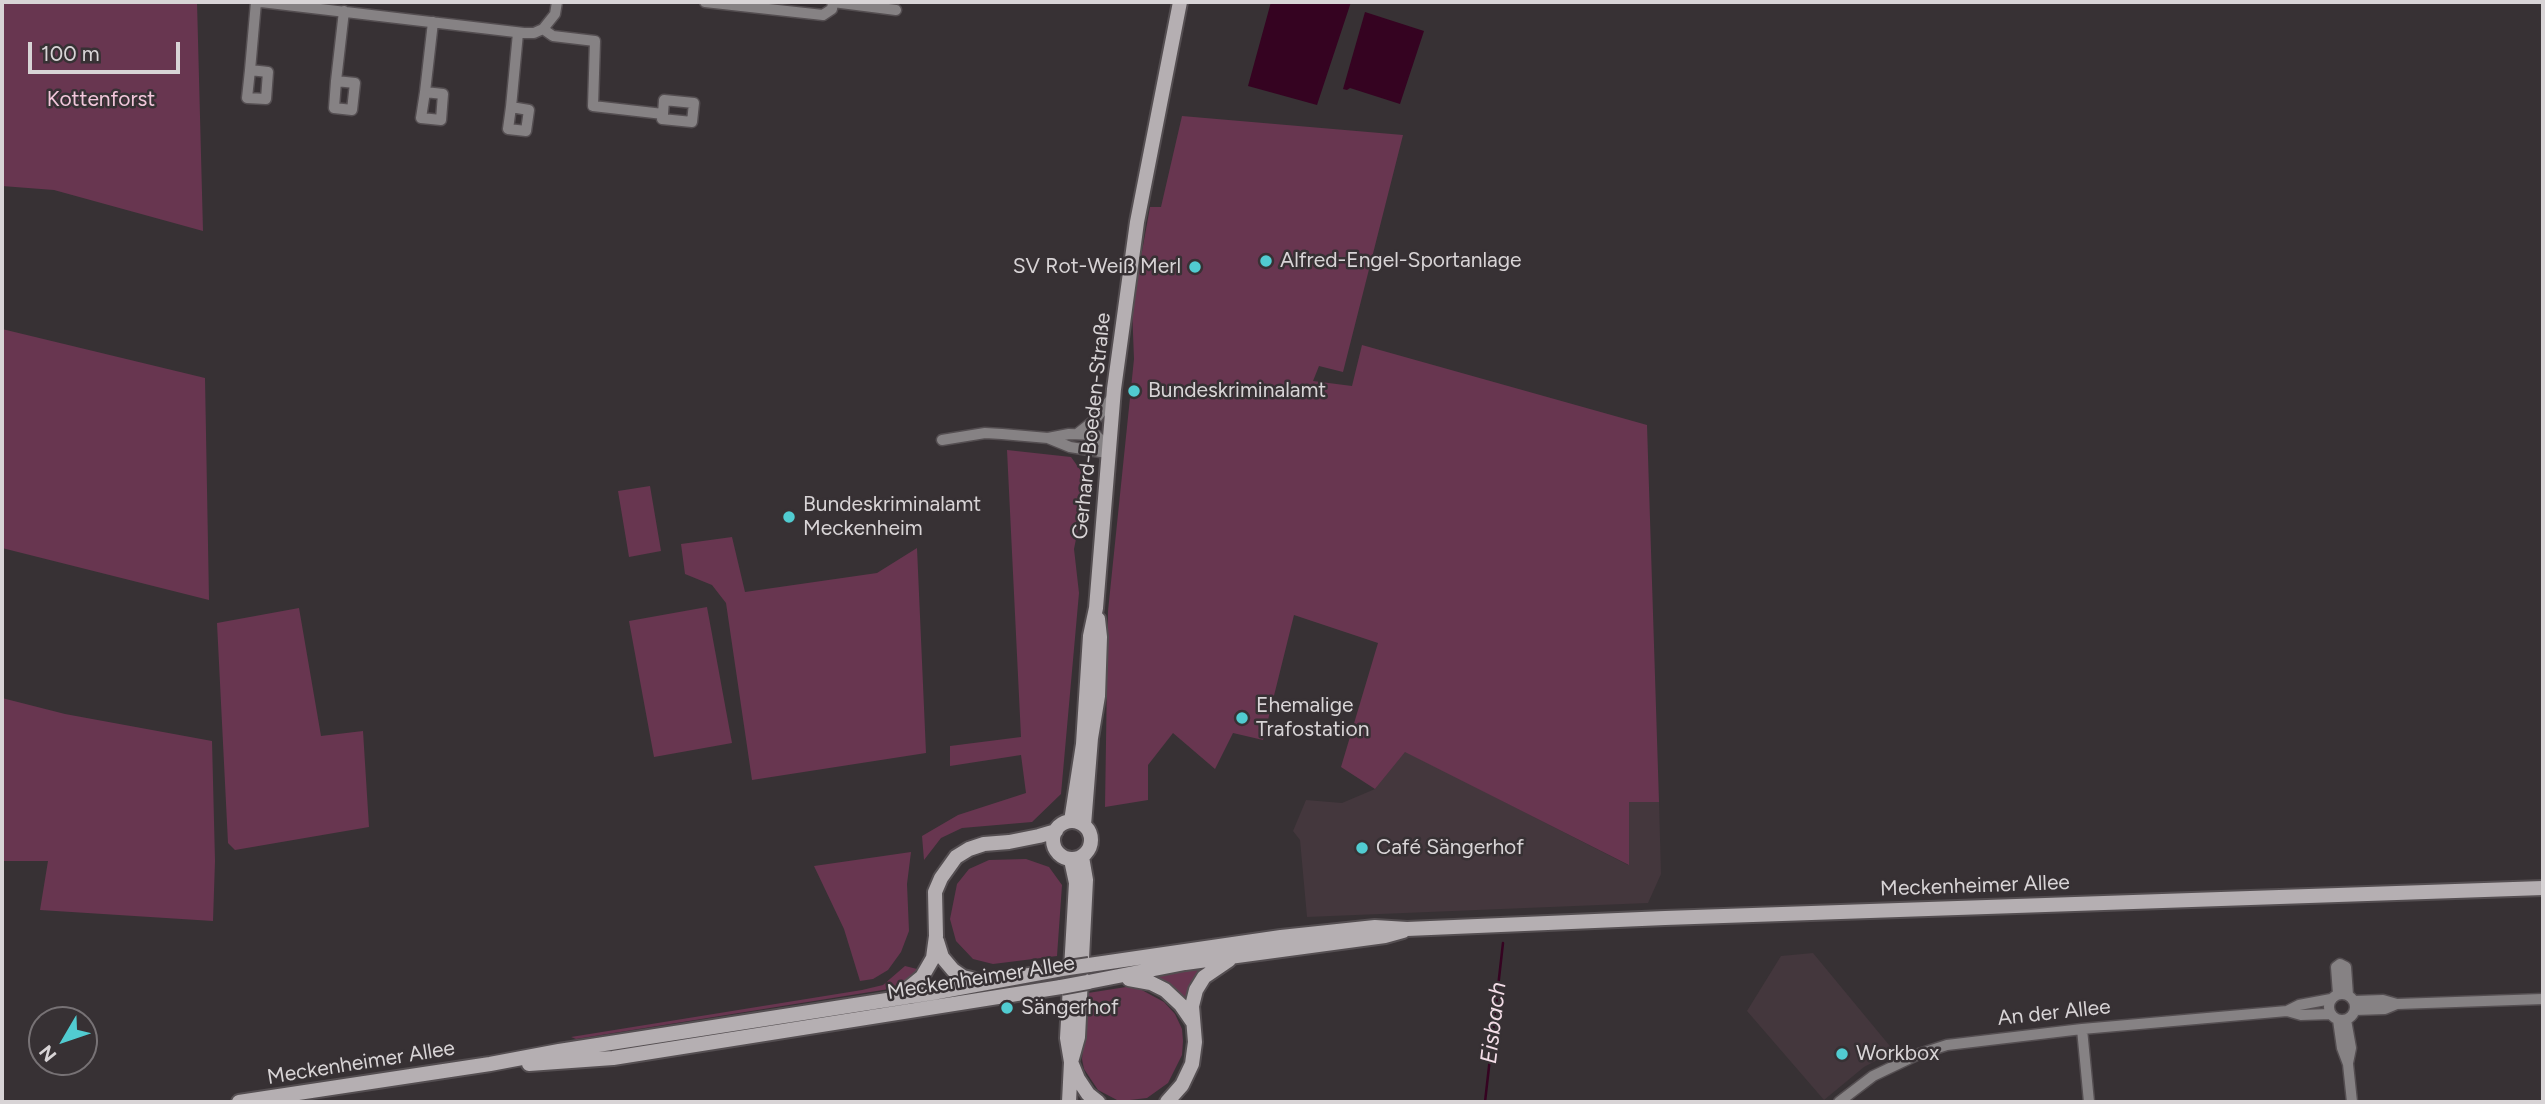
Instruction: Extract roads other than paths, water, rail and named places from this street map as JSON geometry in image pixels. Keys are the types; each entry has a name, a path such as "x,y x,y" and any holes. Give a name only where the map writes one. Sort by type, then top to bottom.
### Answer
{"main road":[{"name":"Gerhard-Boeden-Straße","path":"1076,859 1091,846 1092,839 1078,823 1098,696 1100,637 1096,607 1107,453 1137,222 1180,2"},
{"path":"1078,823 1062,824 1056,831 1053,843 1061,856 1076,859 1066,1038 1071,1062 1084,1089 1098,1102"},
{"path":"892,998 905,991 927,970 935,950 936,892 951,863 976,846 1010,842 1056,831"},
{"path":"1010,842 1056,850"},
{"name":"Meckenheimer Allee","path":"239,1102 560,1057 1062,969 1328,931 1385,926 1407,929 1652,918 2543,888"},
{"name":"Meckenheimer Allee","path":"560,1057 613,1058 1061,987 1185,963 1385,936 1407,929"},
{"path":"936,936 942,957 953,970 971,980 985,982"},
{"path":"1167,1102 1182,1085 1192,1064 1195,1042 1193,998 1200,983 1216,967 1236,956"},
{"path":"1095,981 1138,979 1151,983 1177,999 1192,1021"},
{"path":"1069,1102 1071,1062"}],"street":[{"path":"250,70 259,2 316,4 344,11 518,33 534,33 543,29 555,14 557,2"},
{"path":"705,2 744,4 823,15 832,9 834,2 896,10"},
{"path":"337,81 344,11"},
{"path":"425,92 433,22"},
{"path":"543,29 553,36 595,41 593,107 663,114"},
{"path":"511,107 518,33"},
{"path":"1077,434 1091,423 1114,396"},
{"name":"Gerhard-Boeden-Straße","path":"942,440 994,433 1048,438"},
{"path":"1048,438 1077,434 1098,436 1107,453"},
{"path":"1048,438 1070,447 1107,453"},
{"name":"An der Allee","path":"2287,1011 2299,1005 2345,1000 2385,1009 2398,1004 2543,999"},
{"path":"2338,1018 2329,1006 2345,1000"},
{"path":"2345,1000 2338,1018 2352,1102"},
{"name":"An der Allee","path":"1839,1102 1873,1076 1919,1054 1947,1045 2082,1029 2287,1011 2338,1018"},
{"path":"2082,1029 2089,1102"}],"waterway":[{"name":"Eisbach","path":"1485,1102 1503,943"}],"place":[{"name":"Alfred-Engel-Sportanlage","path":"1266,261"},
{"name":"SV Rot-Weiß Merl","path":"1195,267"},
{"name":"Bundeskriminalamt","path":"1134,391"},
{"name":"Bundeskriminalamt Meckenheim","path":"789,517"},
{"name":"Ehemalige Trafostation","path":"1242,718"},
{"name":"Café Sängerhof","path":"1362,848"},
{"name":"Sängerhof","path":"1007,1008"},
{"name":"Workbox","path":"1842,1054"}],"park label":[{"name":"Kottenforst","path":"101,100"}]}
